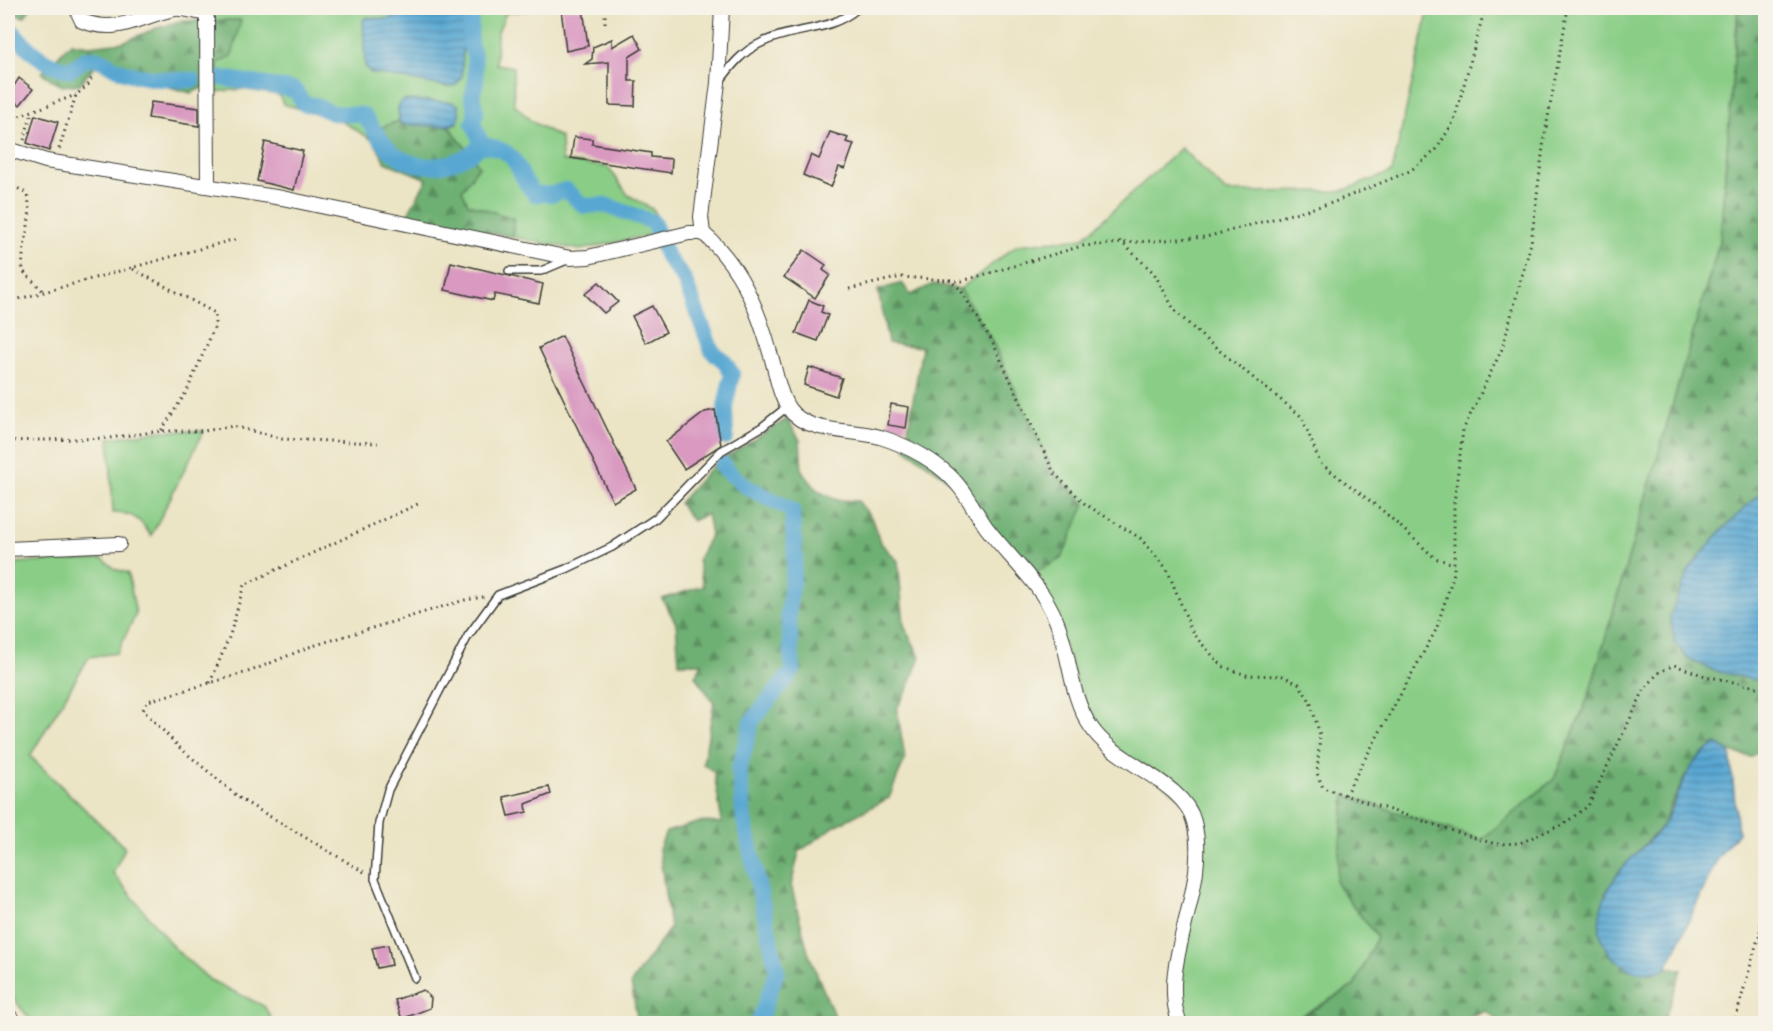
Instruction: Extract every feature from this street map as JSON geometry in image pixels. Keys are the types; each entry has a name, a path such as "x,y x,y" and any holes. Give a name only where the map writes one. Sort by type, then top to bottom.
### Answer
{"street":[{"path":"76,8 82,21 99,27 121,26 178,9 204,13 207,19 208,186"},
{"path":"722,8 718,83 701,217 703,233 724,252 746,287 761,319 787,407 797,418 817,425 879,437 915,452 943,470 964,491 986,526 1045,596 1058,623 1078,705 1092,729 1115,752 1186,802 1194,822 1198,856 1196,881 1174,978 1174,1010 1169,1023"},
{"path":"14,151 55,162 282,198 570,258 588,257 688,233 703,233"},
{"path":"8,549 119,544"},
{"path":"1174,1010 1180,1023"},
{"path":"8,1014 15,1023"}],"lane":[{"path":"718,83 737,59 759,43 778,36 827,26 844,19 858,8"},
{"path":"509,271 541,271 570,258"},
{"path":"415,978 375,879 379,823 388,790 468,636 498,595 566,569 612,547 656,518 721,451 762,427 787,407"}],"path":[{"path":"605,8 605,23"},
{"path":"849,289 901,277 962,281 1082,246 1120,241 1206,237 1332,203 1410,171 1436,150 1454,121 1485,8"},
{"path":"1344,795 1436,630 1454,573 1454,503 1463,430 1503,349 1532,243 1544,139 1568,8"},
{"path":"8,120 76,95 88,86 93,75"},
{"path":"55,162 76,95"},
{"path":"14,151 32,111"},
{"path":"8,182 27,194 32,210 21,255 22,271 45,293"},
{"path":"8,302 239,238"},
{"path":"1120,241 1154,273 1175,311 1205,339 1302,417 1320,463 1382,510 1436,558 1454,564"},
{"path":"133,268 215,313 216,317 215,326 187,391 161,431"},
{"path":"949,279 960,289 992,341 1054,473 1084,504 1140,538 1167,569 1193,634 1222,666 1246,675 1283,676 1299,684 1310,701 1320,735 1317,773 1323,788 1496,844 1520,843 1565,823 1588,806 1644,690 1658,673 1674,665 1705,676 1766,689"},
{"path":"8,441 109,438 161,431 204,431 233,426 282,439 378,443"},
{"path":"210,683 230,635 244,585 420,503"},
{"path":"375,879 242,800 179,747 143,710 148,701 251,671 320,644 465,600 498,595"},
{"path":"1734,1023 1761,928 1761,881 1766,862"}],"green space":[{"path":"8,8 30,9 24,17 12,13 8,19"},
{"path":"217,8 541,8 506,13 497,34 496,64 513,67 514,104 531,121 561,138 562,161 608,167 628,195 654,210 662,232 580,250 513,237 513,218 468,204 462,190 479,166 449,126 457,123 458,105 452,102 402,101 398,107 399,121 382,127 374,141 338,119 283,104 279,95 242,89 217,92 218,63 240,20 211,21"},
{"path":"1429,8 1738,8 1720,240 1589,695 1554,779 1481,840 1345,795 1336,883 1377,937 1354,986 1288,1023 1180,1023 1174,1010 1196,881 1186,802 1092,729 1057,623 1030,576 1084,504 1054,473 992,341 960,289 1017,245 1083,238 1181,148 1226,192 1342,191 1392,172"},
{"path":"1738,8 1765,8 1765,489 1720,532 1759,681 1765,682 1765,746 1751,757 1730,752 1716,744 1685,776 1662,826 1617,874 1648,973 1667,968 1682,969 1663,1023 1502,1023 1486,1011 1456,1023 1288,1024 1354,986 1377,937 1336,883 1345,795 1481,840 1554,779 1589,695 1720,240"},
{"path":"241,20 232,56 218,63 215,82 191,93 94,66 80,84 61,86 42,73 71,43 89,46 123,42 157,28 184,21"},
{"path":"399,121 400,124 449,126 479,166 462,190 468,204 513,218 513,237 406,217 427,179 385,162 374,141 382,127"},
{"path":"902,283 911,295 933,284 960,289 992,341 1054,473 1085,504 1062,558 1030,576 964,491 905,448 922,347 888,343 878,290"},
{"path":"787,419 800,440 802,471 818,491 837,500 858,501 871,517 880,542 898,561 904,625 920,657 907,691 897,708 905,759 889,798 835,826 799,852 791,885 808,952 837,1023 638,1023 631,983 670,928 659,849 666,832 700,822 722,823 714,772 703,764 714,703 695,676 702,663 679,663 676,623 662,599 703,586 698,559 711,534 707,514 692,521 679,503 713,465"},
{"path":"161,431 204,431 151,536 136,518 113,513 109,438"},
{"path":"103,559 115,569 128,573 136,614 117,653 89,657 30,756 125,848 113,873 174,948 210,980 264,1006 274,1023 33,1023 8,992 8,563"}],"water":[{"path":"419,8 450,10 464,21 462,76 456,85 449,87 371,73 365,67 363,20 367,17 386,19"},
{"path":"402,101 452,102 458,105 459,118 455,123 441,126 400,124 398,107"},
{"path":"1765,488 1765,682 1715,671 1687,658 1675,643 1670,616 1689,570 1720,532"},
{"path":"1716,744 1730,752 1738,832 1718,858 1667,968 1649,973 1631,970 1610,954 1600,933 1601,909 1605,897 1623,868 1662,826 1694,763"}],"building":[{"path":"561,8 583,8 588,46 566,51"},
{"path":"634,34 642,49 629,57 629,81 636,81 635,106 609,105 609,62 585,64 592,59 593,47 612,39 612,47"},
{"path":"19,78 33,89 20,105 8,95"},
{"path":"151,102 199,108 199,126 148,118"},
{"path":"35,115 58,122 49,151 27,143"},
{"path":"830,132 848,138 846,142 854,144 845,169 839,167 831,187 803,175 811,155 819,159"},
{"path":"574,137 592,139 592,144 651,153 651,157 672,159 671,173 571,158"},
{"path":"265,142 303,151 294,190 257,181"},
{"path":"804,250 826,265 823,270 830,275 815,298 784,277"},
{"path":"451,262 543,284 539,303 495,294 493,301 445,290"},
{"path":"599,282 618,302 604,313 585,294"},
{"path":"809,300 823,306 821,312 828,315 818,341 796,333"},
{"path":"652,306 666,332 646,343 632,316"},
{"path":"562,336 636,489 613,502 539,348"},
{"path":"809,367 842,378 836,396 804,385"},
{"path":"891,404 909,407 906,428 888,425"},
{"path":"715,410 721,445 684,469 666,442 705,412"},
{"path":"549,787 551,794 526,804 527,812 509,816 504,797"},
{"path":"388,945 392,965 377,968 372,948"},
{"path":"423,990 431,998 430,1008 402,1019 395,1000"}],"waterway":[{"path":"467,8 471,15 470,44 474,55 476,82 472,96 476,112 473,123 482,145"},
{"path":"8,26 35,54 60,68 70,70 84,60 94,58 131,74 163,79 193,80"},
{"path":"222,78 295,90 304,104 315,105 332,113 363,115 391,151 407,161 418,164 429,166 452,162 482,145 496,148 512,157 535,194 552,194 566,190 584,206 605,205 653,222 659,236"},
{"path":"662,244 667,257 684,279 712,351 724,361 732,374 725,407 726,438"},
{"path":"723,464 722,466 745,486 792,510 795,557 788,614 793,671 752,721 739,769 744,820 777,971 758,1024"}]}
